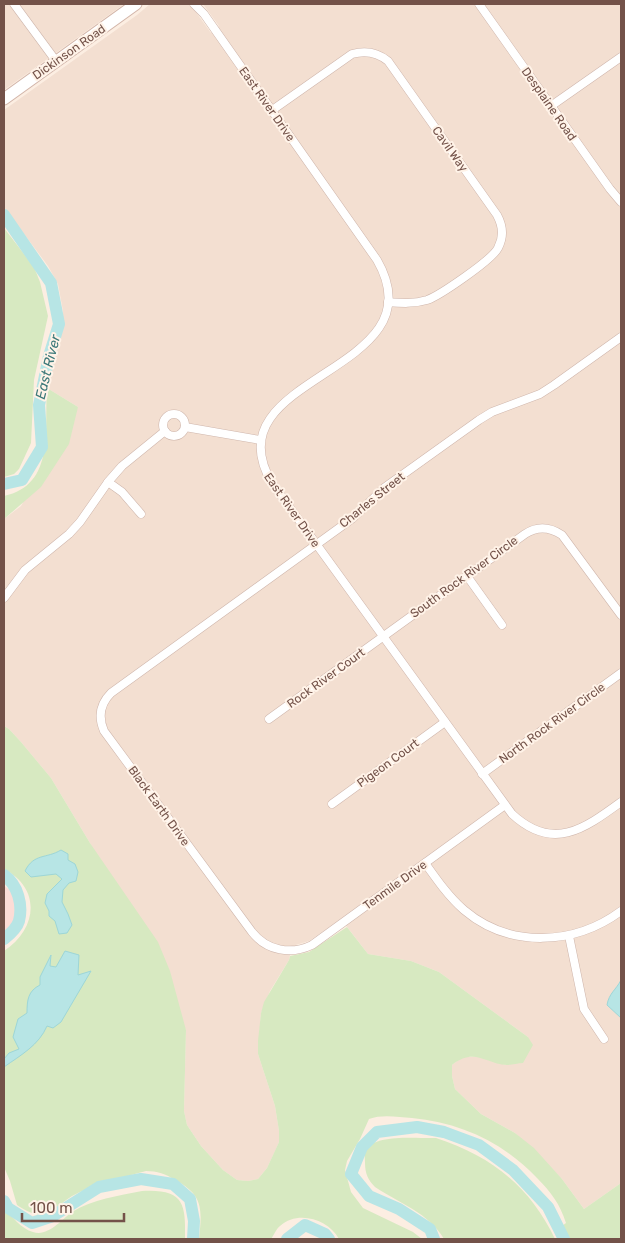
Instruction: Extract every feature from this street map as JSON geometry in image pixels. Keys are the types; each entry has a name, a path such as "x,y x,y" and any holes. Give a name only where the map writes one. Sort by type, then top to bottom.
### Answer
{"street":[{"path":"14,4 56,62"},
{"name":"Dickinson Road","path":"4,99 139,4"},
{"name":"East River Drive","path":"194,4 204,14"},
{"name":"East River Drive","path":"198,4 377,260 386,280 388,302 382,323 369,341 275,410 264,426 260,440 264,470 512,814 527,826 549,833 560,834 588,826 621,802"},
{"name":"Desplaine Road","path":"479,4 621,202"},
{"name":"Cavil Way","path":"271,111 352,54 364,51 377,54 388,61 497,215 502,228 502,236 499,248 492,257 439,295 429,300 408,304 388,302"},
{"path":"551,106 621,57"},
{"name":"Charles Street","path":"155,661 353,518 384,488 479,420 492,412 540,394 554,386 621,337"},
{"path":"172,414 179,414 184,420 185,427 181,434 173,436 165,431 163,425 166,418 172,414"},
{"path":"185,427 260,440"},
{"path":"4,598 25,570 69,534 80,522 108,482 122,466 165,431"},
{"path":"108,482 122,492 141,514"},
{"name":"South Rock River Circle","path":"383,636 529,532 542,528 550,529 562,535 568,541 621,616"},
{"path":"467,576 502,625"},
{"name":"Rock River Court","path":"269,719 383,636"},
{"name":"Black Earth Drive","path":"155,661 107,697 100,713 104,732 252,932 262,942 279,950"},
{"name":"North Rock River Circle","path":"482,774 621,673"},
{"name":"Pigeon Court","path":"332,804 445,722"},
{"name":"Tenmile Drive","path":"279,950 292,951 312,945 505,805"},
{"path":"425,863 454,900 472,916 500,931 543,939 569,936 600,925 621,911"},
{"path":"569,936 584,1010 604,1039"}],"shaded area":[{"path":"4,4 124,4 4,90"},
{"path":"150,4 190,4 211,33 219,26 203,4 621,4 621,1183 584,1209 562,1179 515,1133 481,1114 455,1089 452,1065 462,1057 480,1057 506,1065 528,1037 439,972 411,961 368,954 341,919 309,941 292,946 289,960 270,991 261,1013 258,1054 275,1106 279,1142 275,1151 267,1168 258,1179 248,1181 237,1180 223,1170 201,1146 187,1125 184,1111 186,1030 90,843 51,778 21,742 4,726 4,519 21,506 78,407 47,388 61,329 63,311 58,284 48,266 4,207 4,110"},
{"path":"4,886 13,892 17,910 13,924 4,934"}],"green space":[{"path":"4,228 34,267 40,282 48,316 34,380 31,443 19,469 14,474 4,477"},
{"path":"47,388 78,407 69,444 41,487 4,519 4,496 21,490 32,480 40,468 46,437"},
{"path":"4,726 21,742 51,778 90,843 158,942 170,971 186,1030 184,1111 187,1125 201,1146 223,1170 237,1180 248,1181 258,1179 267,1168 279,1142 275,1106 258,1054 261,1013 264,1002 290,956 309,952 347,927 368,954 411,961 439,972 528,1037 533,1045 523,1063 507,1065 480,1058 467,1057 452,1065 455,1089 481,1114 515,1133 534,1148 562,1179 584,1209 621,1183 621,1239 561,1239 555,1231 566,1223 558,1204 542,1183 510,1154 480,1136 447,1124 396,1117 369,1119 347,1161 345,1170 351,1192 363,1208 413,1232 422,1239 339,1239 328,1226 320,1222 312,1219 295,1218 279,1227 271,1239 199,1239 201,1220 199,1204 191,1191 172,1178 150,1171 89,1188 42,1214 32,1213 17,1205 4,1167 4,951 23,932 29,921 31,909 25,887 16,877 4,869"},
{"path":"436,1138 474,1154 507,1175 534,1203 555,1239 444,1239 438,1230 422,1215 375,1187 370,1182 366,1170 365,1152 370,1145 387,1139"},
{"path":"142,1191 166,1192 179,1200 183,1207 185,1239 4,1239 4,1208 25,1228 39,1233 49,1230 72,1212 88,1204 106,1198"}],"water":[{"path":"61,850 68,854 68,860 75,864 78,872 76,881 69,883 63,890 62,902 72,925 67,933 59,934 55,921 49,916 45,903 47,894 62,879 56,874 31,877 25,871 32,861"},
{"path":"65,951 79,955 78,975 91,971 61,1022 53,1028 47,1026 44,1033 34,1044 4,1067 4,1059 9,1053 19,1049 13,1037 18,1019 27,1013 28,1000 31,993 40,985 40,977 51,955 50,966 56,967"},
{"path":"621,980 621,1018 607,1005 611,994"}],"waterway":[{"name":"East River","path":"4,215 51,283 59,324 49,356 39,405 42,447 22,480 4,484"},
{"name":"East River","path":"4,875 13,884 20,902 18,924 4,939"},
{"name":"East River","path":"434,1239 430,1229 399,1209 369,1196 351,1174 362,1147 377,1132 417,1127 444,1132 479,1145 513,1170 548,1207 564,1239"},
{"name":"East River","path":"4,1201 8,1208 32,1223 53,1216 99,1187 141,1179 173,1184 190,1199 194,1221 193,1239"},
{"name":"East River","path":"287,1239 305,1225 325,1234 329,1239"}]}
